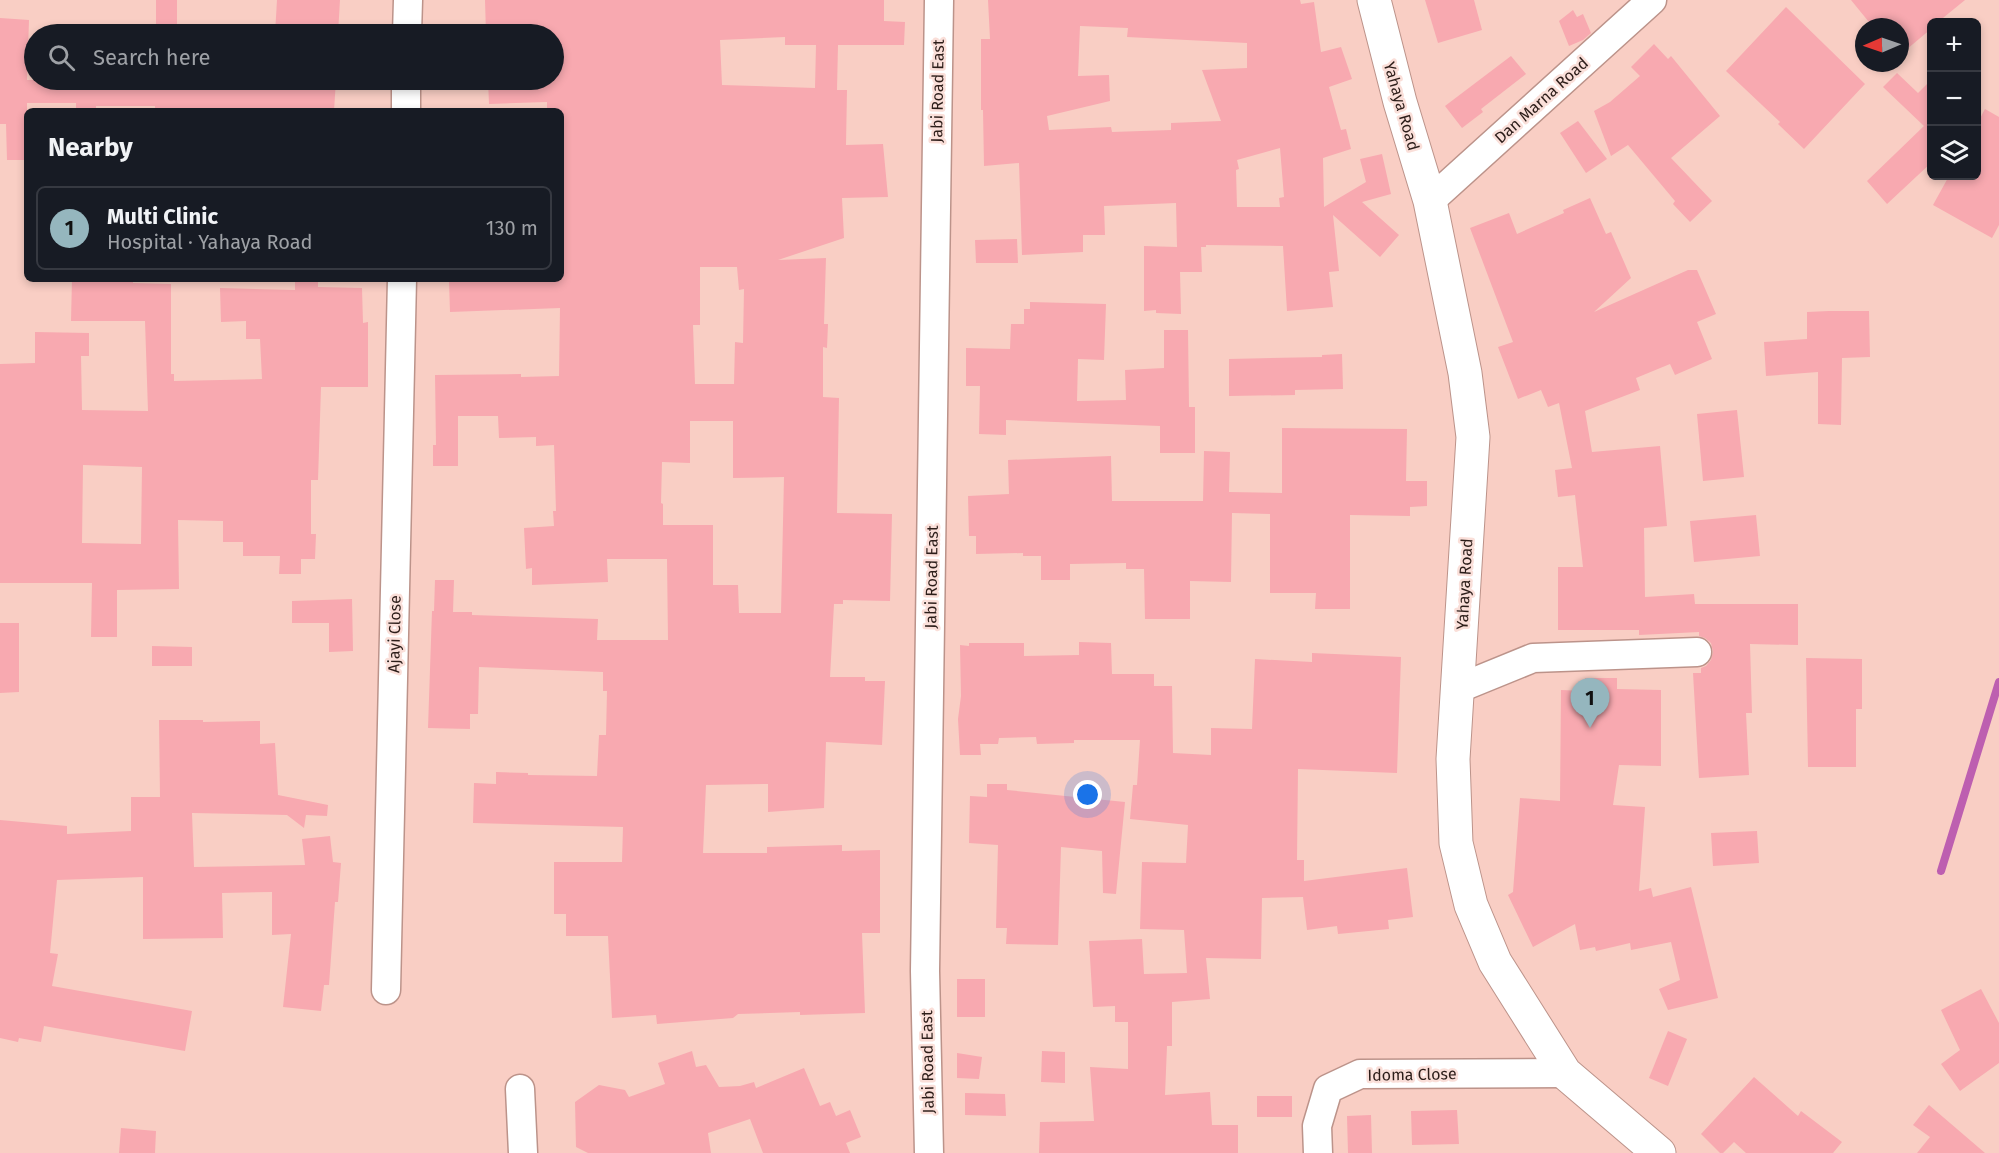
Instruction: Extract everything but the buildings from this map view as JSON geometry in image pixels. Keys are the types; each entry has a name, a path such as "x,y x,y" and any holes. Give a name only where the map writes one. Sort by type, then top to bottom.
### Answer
{"street":[{"path":"407,24 408,0"},
{"name":"Jabi Road East","path":"929,1153 925,971 939,0"},
{"name":"Yahaya Road","path":"1374,0 1400,102 1430,201 1465,373 1473,436 1453,759 1456,843 1471,905 1495,962 1565,1072 1659,1153"},
{"name":"Dan Marna Road","path":"1430,201 1652,0"},
{"path":"405,108 406,90"},
{"name":"Ajayi Close","path":"386,990 402,282"},
{"path":"1457,689 1533,657 1698,652"},
{"name":"Idoma Close","path":"1318,1153 1317,1126 1328,1089 1360,1074 1565,1072"},
{"path":"520,1089 523,1153"}],"waterway":[{"path":"1941,871 1999,682"}],"place":[{"name":"Multi Clinic","path":"1590,728"}]}
